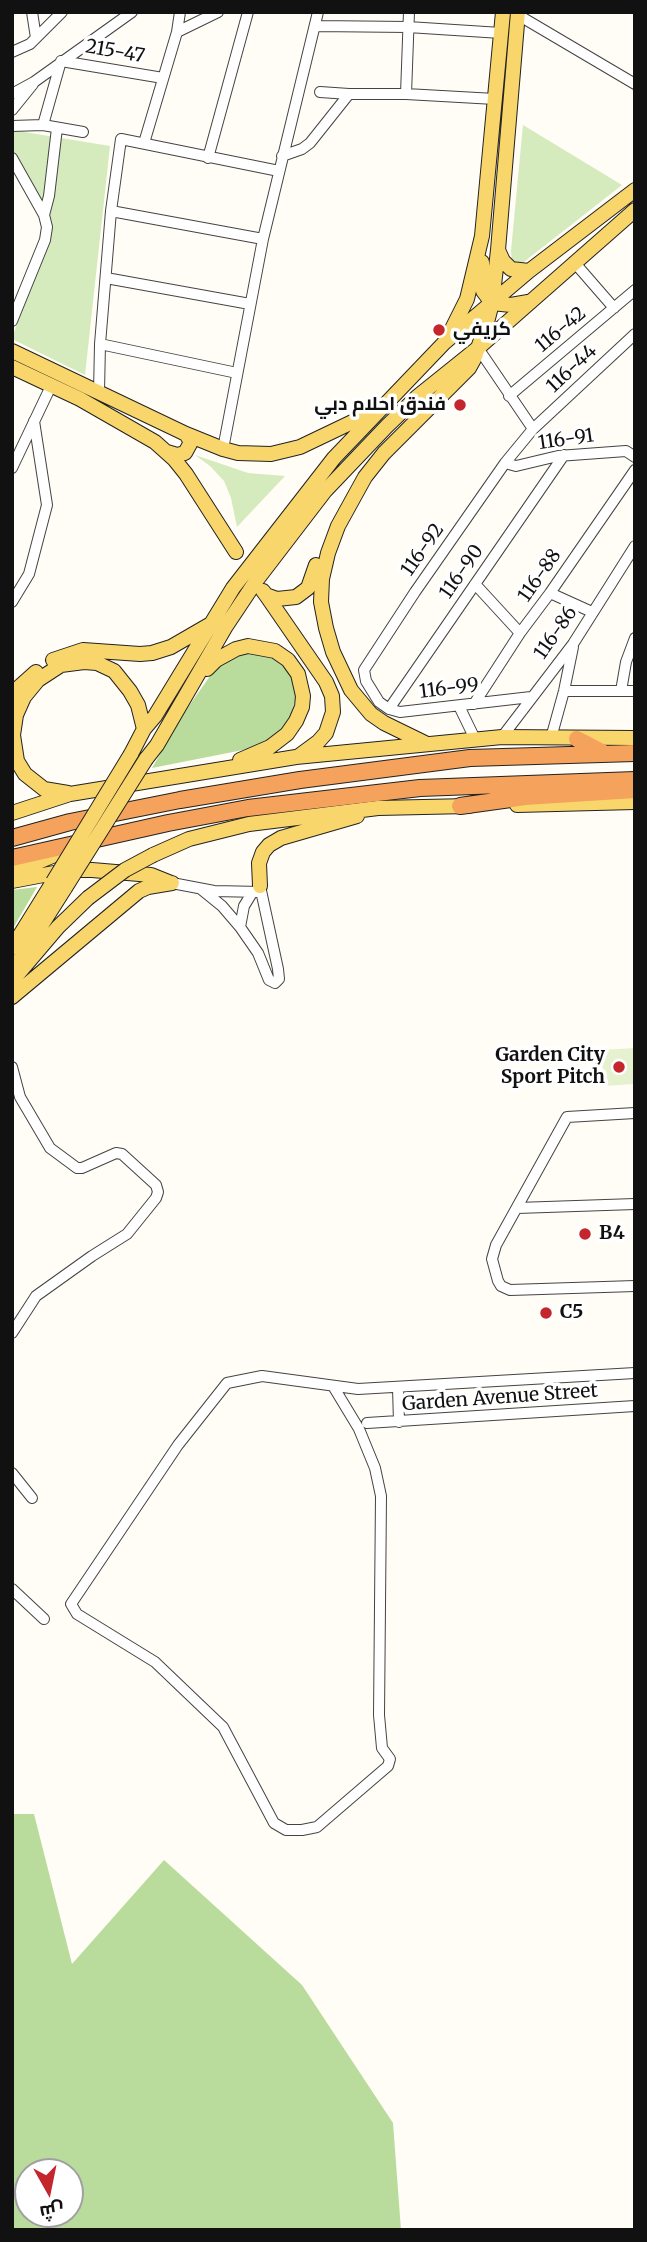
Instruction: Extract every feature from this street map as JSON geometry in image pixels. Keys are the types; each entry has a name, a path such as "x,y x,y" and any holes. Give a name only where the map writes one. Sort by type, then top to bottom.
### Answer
{"highway":[{"path":"577,739 604,753"},
{"path":"12,838 70,822 180,800 313,778 470,758 635,753"},
{"path":"12,858 248,808 420,788 635,780"},
{"path":"460,806 525,797 635,790"}],"main road":[{"path":"503,12 482,236 483,286 492,303 511,305 529,302"},
{"path":"427,744 371,714 351,690 332,652 321,602 321,579 338,527 365,477 384,453 469,368 478,348 492,303 518,14"},
{"path":"492,125 508,126"},
{"path":"12,972 144,729 155,716 233,588 334,458 444,343 529,271 635,190"},
{"path":"12,948 157,745 256,581 325,491 417,397 478,348 635,210"},
{"path":"444,343 467,299 482,236"},
{"path":"498,250 503,261 512,269 529,271"},
{"path":"12,351 186,433 223,449 248,454 287,451 321,439 379,408"},
{"path":"12,367 143,433 167,452 186,474 236,552"},
{"path":"296,757 326,733 333,712 332,696 326,682 264,593 277,599 290,599 308,588 333,515 387,426"},
{"path":"167,452 181,454 188,450 191,442 186,433"},
{"path":"12,696 33,674 54,659 83,650 152,653 171,648 213,622"},
{"path":"191,686 216,660 248,646 275,651 288,660 298,674 303,696 302,707 287,734 270,747 211,770"},
{"path":"69,794 44,789 25,774 18,761 13,735 16,715 24,697 38,680 61,666 97,663 114,671 130,691 138,705 144,729"},
{"path":"12,813 69,794 296,757 502,737 635,738"},
{"path":"12,981 58,927 88,898 113,878 153,855 189,839 249,824 378,808 635,802"},
{"path":"258,890 261,858 265,849 273,842 378,808"},
{"path":"12,873 86,841"},
{"path":"12,881 70,870 92,870 151,875 172,883"},
{"path":"12,997 139,891 172,883"}],"street":[{"path":"32,12 36,38"},
{"path":"12,52 25,48 62,12"},
{"path":"12,94 34,82 132,12"},
{"path":"144,143 177,32 180,12"},
{"path":"177,32 218,12"},
{"path":"208,158 248,12"},
{"path":"223,449 263,239 318,12"},
{"path":"406,94 409,12"},
{"path":"518,14 635,84"},
{"path":"316,26 408,27 501,33"},
{"path":"43,125 61,61"},
{"name":"215-47","path":"61,61 163,78"},
{"path":"12,110 34,82"},
{"path":"320,92 495,99"},
{"path":"282,156 302,149 310,142 349,94"},
{"path":"12,126 43,125 83,132"},
{"path":"44,215 49,196 57,128"},
{"path":"99,392 100,344 111,211 121,139 279,170"},
{"path":"12,158 44,215 47,227 45,240 12,321"},
{"path":"111,211 263,239"},
{"path":"574,262 614,308"},
{"path":"106,278 250,304"},
{"name":"116-42","path":"509,396 635,290"},
{"name":"116-44","path":"533,429 635,334"},
{"path":"100,344 237,373"},
{"path":"478,348 533,429"},
{"path":"12,468 51,386"},
{"path":"12,601 29,574 47,505 34,421"},
{"name":"116-92","path":"389,709 376,697 364,678 365,666 505,463 533,429"},
{"name":"116-91","path":"505,463 516,466 564,455 626,451 633,455"},
{"name":"116-90","path":"389,709 564,455"},
{"name":"116-88","path":"474,704 520,633 635,470"},
{"name":"116-86","path":"502,737 573,644 635,546"},
{"path":"475,584 520,633"},
{"path":"550,593 592,612"},
{"path":"621,691 626,663 635,638"},
{"path":"551,738 573,644"},
{"path":"564,691 635,691"},
{"name":"116-99","path":"389,709 405,712 531,697"},
{"path":"458,706 475,739"},
{"path":"172,883 201,889 258,890"},
{"path":"201,889 222,906 240,928 258,953 272,983 277,982 280,977 258,890"},
{"path":"240,928 244,906 258,890"},
{"path":"12,1067 20,1097 50,1148 77,1168 116,1153 122,1154 156,1185 158,1192 127,1234 36,1296 12,1333"},
{"path":"635,1113 567,1117 492,1255 495,1276 501,1286 516,1291 635,1286"},
{"path":"517,1208 635,1204"},
{"name":"Garden Avenue Street","path":"333,1386 359,1429 375,1468 381,1496 379,1715 382,1748 390,1759 388,1766 317,1827 286,1830 274,1823 223,1727 155,1662 77,1614 71,1604 178,1445 227,1383 262,1376 358,1389 635,1373"},
{"path":"398,1388 399,1422"},
{"name":"Garden Avenue Street","path":"367,1423 635,1406"},
{"path":"12,1473 32,1498"},
{"path":"12,1589 44,1619"}],"green space":[{"path":"523,125 622,185 520,265 512,262 511,251"},
{"path":"12,130 110,146 85,375 12,339 48,227 12,151"},
{"path":"195,455 248,473 285,476 237,527 231,498 224,481"},
{"path":"251,653 267,654 290,671 296,687 296,698 288,723 267,741 248,749 152,768 186,710 215,669 232,658"},
{"path":"37,887 12,930 12,890"},
{"name":"Garden City Sport Pitch","path":"635,1048 635,1084 604,1086 601,1050"},
{"path":"12,1814 34,1814 72,1964 164,1860 302,1985 393,2123 401,2230 12,2230"}],"place":[{"name":"كريفي","path":"439,330"},
{"name":"فندق احلام دبي","path":"460,405"},
{"name":"Garden City Sport Pitch","path":"619,1067"},
{"name":"B4","path":"585,1234"},
{"name":"C5","path":"546,1313"}]}
